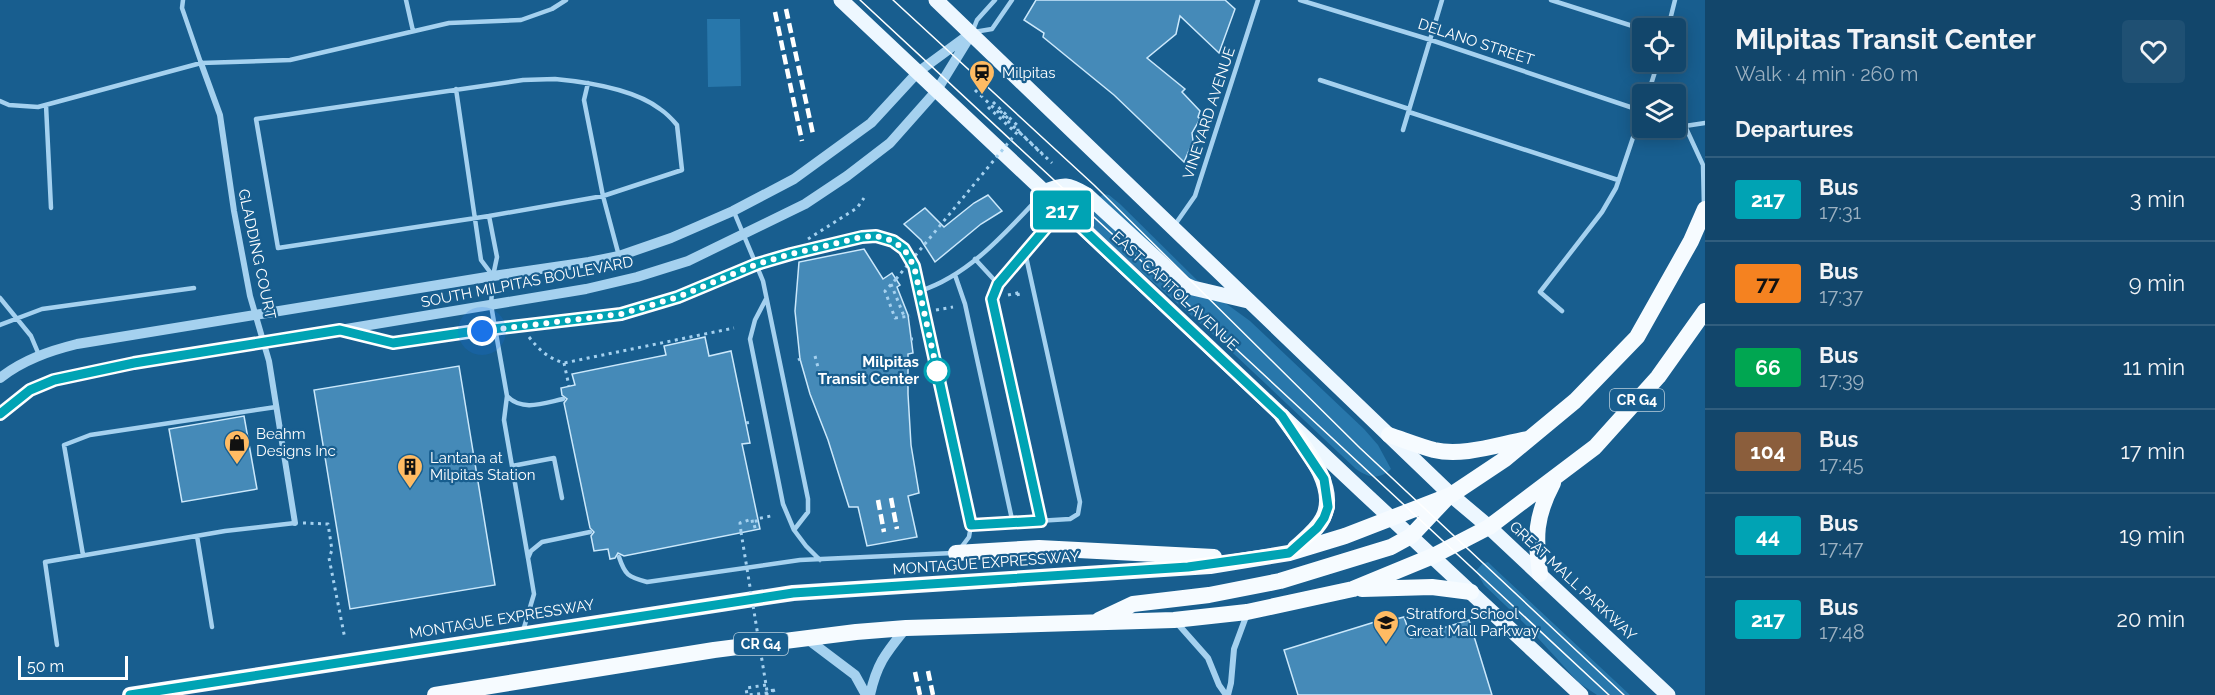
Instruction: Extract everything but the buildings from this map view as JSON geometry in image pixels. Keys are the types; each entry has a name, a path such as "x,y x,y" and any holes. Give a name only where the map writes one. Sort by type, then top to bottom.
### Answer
{"highway":[{"name":"MONTAGUE EXPRESSWAY","path":"130,695 793,593 1209,566 1289,553 1345,536 1451,495 1505,459 1575,401 1637,337 1691,241 1705,209"},
{"name":"CR G4","path":"435,695 702,652 806,638 906,628 1174,620 1247,612 1353,589 1433,556 1490,527 1595,447 1658,377 1705,311"},
{"path":"1282,416 1324,479 1328,507 1317,528 1289,553"},
{"path":"1389,435 1447,452 1529,439"},
{"path":"1540,574 1536,533 1538,516 1556,477"},
{"path":"1090,624 1133,604 1209,595 1280,581 1391,547 1412,536 1451,495"},
{"path":"956,553 1039,548 1248,559"},
{"path":"1353,589 1432,588 1471,592"}],"main road":[{"name":"EAST CAPITOL AVENUE","path":"842,0 1043,192 1433,556"},
{"path":"936,0 1451,495"},
{"path":"1043,192 1064,184 1072,186 1087,195 1184,284 1248,301"},
{"name":"GREAT MALL PARKWAY","path":"1451,495 1490,527 1668,695"},
{"path":"1433,556 1581,695"}],"street":[{"name":"SOUTH MILPITAS BOULEVARD","path":"0,378 39,356 77,344 493,276 558,268 619,256 671,238 733,211 794,179 871,123 918,72 972,33"},
{"name":"SOUTH MILPITAS BOULEVARD","path":"0,414 30,390 54,380 134,363 586,289 637,277 688,261 805,204 847,177 891,143 938,90 972,33"},
{"name":"GLADDING COURT","path":"201,63 220,115 234,211 264,343 295,523"},
{"path":"340,330 393,343 495,330"},
{"path":"1227,695 1232,682 1234,649 1247,612"},
{"path":"1174,620 1208,658 1219,685 1227,695"},
{"path":"868,695 875,672 906,628"},
{"path":"806,638 855,675 868,695"}],"lane":[{"path":"183,0 182,8 201,63"},
{"path":"406,0 413,31"},
{"path":"0,101 9,105 38,107 201,63 290,60 448,23 521,20 552,9 566,0"},
{"path":"972,33 977,20 995,0"},
{"path":"972,33 992,29 1012,0"},
{"name":"VINEYARD AVENUE","path":"1173,228 1195,196 1258,0"},
{"name":"DELANO STREET","path":"1300,0 1431,40 1632,108"},
{"path":"1325,7 1327,0"},
{"path":"1403,130 1442,0"},
{"path":"1551,0 1632,25"},
{"path":"1670,18 1675,0"},
{"path":"555,79 588,83 628,93 658,108 677,125 682,170 603,196 474,219 278,248 256,119 456,89 523,80 555,79"},
{"path":"1320,80 1618,180"},
{"path":"588,83 584,100 603,196 619,256"},
{"path":"456,89 481,260 493,276"},
{"path":"46,105 51,208"},
{"path":"1686,126 1705,123"},
{"path":"1686,128 1703,165 1705,209"},
{"path":"1562,311 1540,292 1602,212 1618,180 1633,138"},
{"path":"920,291 937,286 955,275 1000,239 1043,192"},
{"path":"1041,521 992,299 998,284 1062,209"},
{"path":"733,211 757,264 767,298 808,499 808,512 794,530"},
{"path":"489,216 497,257 490,305 507,396 504,420 534,594 522,634"},
{"path":"495,330 621,314 678,297 757,264 862,237 876,236 893,241 904,249 914,266 971,525 969,537 956,553 772,562 646,582 632,578 623,571 619,557"},
{"path":"971,525 1070,519 1078,514 1080,502 1025,252"},
{"path":"975,259 998,284"},
{"path":"955,275 964,304 1012,524"},
{"path":"0,325 42,309 194,288"},
{"path":"0,298 31,336 39,356"},
{"path":"767,298 755,320 750,339 783,504 794,530 820,560"},
{"path":"507,396 513,402 527,406 563,399"},
{"path":"83,555 64,445 90,435 276,407"},
{"path":"512,466 554,458 562,498"},
{"path":"57,645 45,562 197,536 295,523"},
{"path":"528,558 531,551 542,542 590,532"},
{"path":"197,536 212,627"}],"path":[{"path":"910,316 895,318 885,291 1020,129 975,90"},
{"path":"990,104 1018,126 1018,131 1043,155"},
{"path":"1017,132 1052,163"},
{"path":"791,254 799,244 857,208 864,198"},
{"path":"891,284 904,317"},
{"path":"1008,295 1020,293 1019,299"},
{"path":"936,310 945,311 952,307"},
{"path":"529,337 550,359 564,363 734,328"},
{"path":"815,356 819,371"},
{"path":"564,363 569,386"},
{"path":"766,686 746,688 747,695 767,694 775,690 767,691 740,523 752,519 753,527 757,526 756,519 771,516"},
{"path":"295,523 328,524 332,550 329,558 345,639"}],"shaded area":[{"path":"707,19 740,19 741,86 708,87"},
{"path":"1104,194 1109,195 1120,204 1206,289 1250,321 1364,429 1378,445 1391,469 1382,475 1374,476 1356,469 1218,339 1092,229 1082,217 1081,209"},
{"path":"1488,562 1630,695 1597,695 1579,683 1527,626 1484,585 1476,571 1482,564"}],"tram line":[{"path":"860,0 1609,695"},
{"path":"893,0 1094,185 1360,448 1624,695"}],"railway":[{"path":"786,9 813,134"},
{"path":"775,12 802,141"},
{"path":"891,498 897,529"},
{"path":"878,500 884,532"},
{"path":"928,671 933,695"},
{"path":"915,672 920,695"}],"bus line":[{"name":"217","path":"0,414 30,390 54,380 134,363 340,330 393,343 621,314 678,297 757,264 862,237 876,236 893,241 904,249 914,266 971,525 1041,521 992,299 998,284 1062,209 1282,416 1326,485 1328,507 1324,518 1317,528 1289,553 1209,566 793,593 130,695"}],"place":[{"name":"Milpitas","path":"982,96"},
{"name":"Milpitas Transit Center","path":"937,371"},
{"name":"Beahm Designs Inc","path":"237,466"},
{"name":"Lantana at Milpitas Station","path":"410,490"},
{"name":"Stratford School Great Mall Parkway","path":"1386,646"}],"route":[{"path":"482,331 621,314 678,297 757,264 862,237 876,236 893,241 904,249 914,266 937,371"}]}
